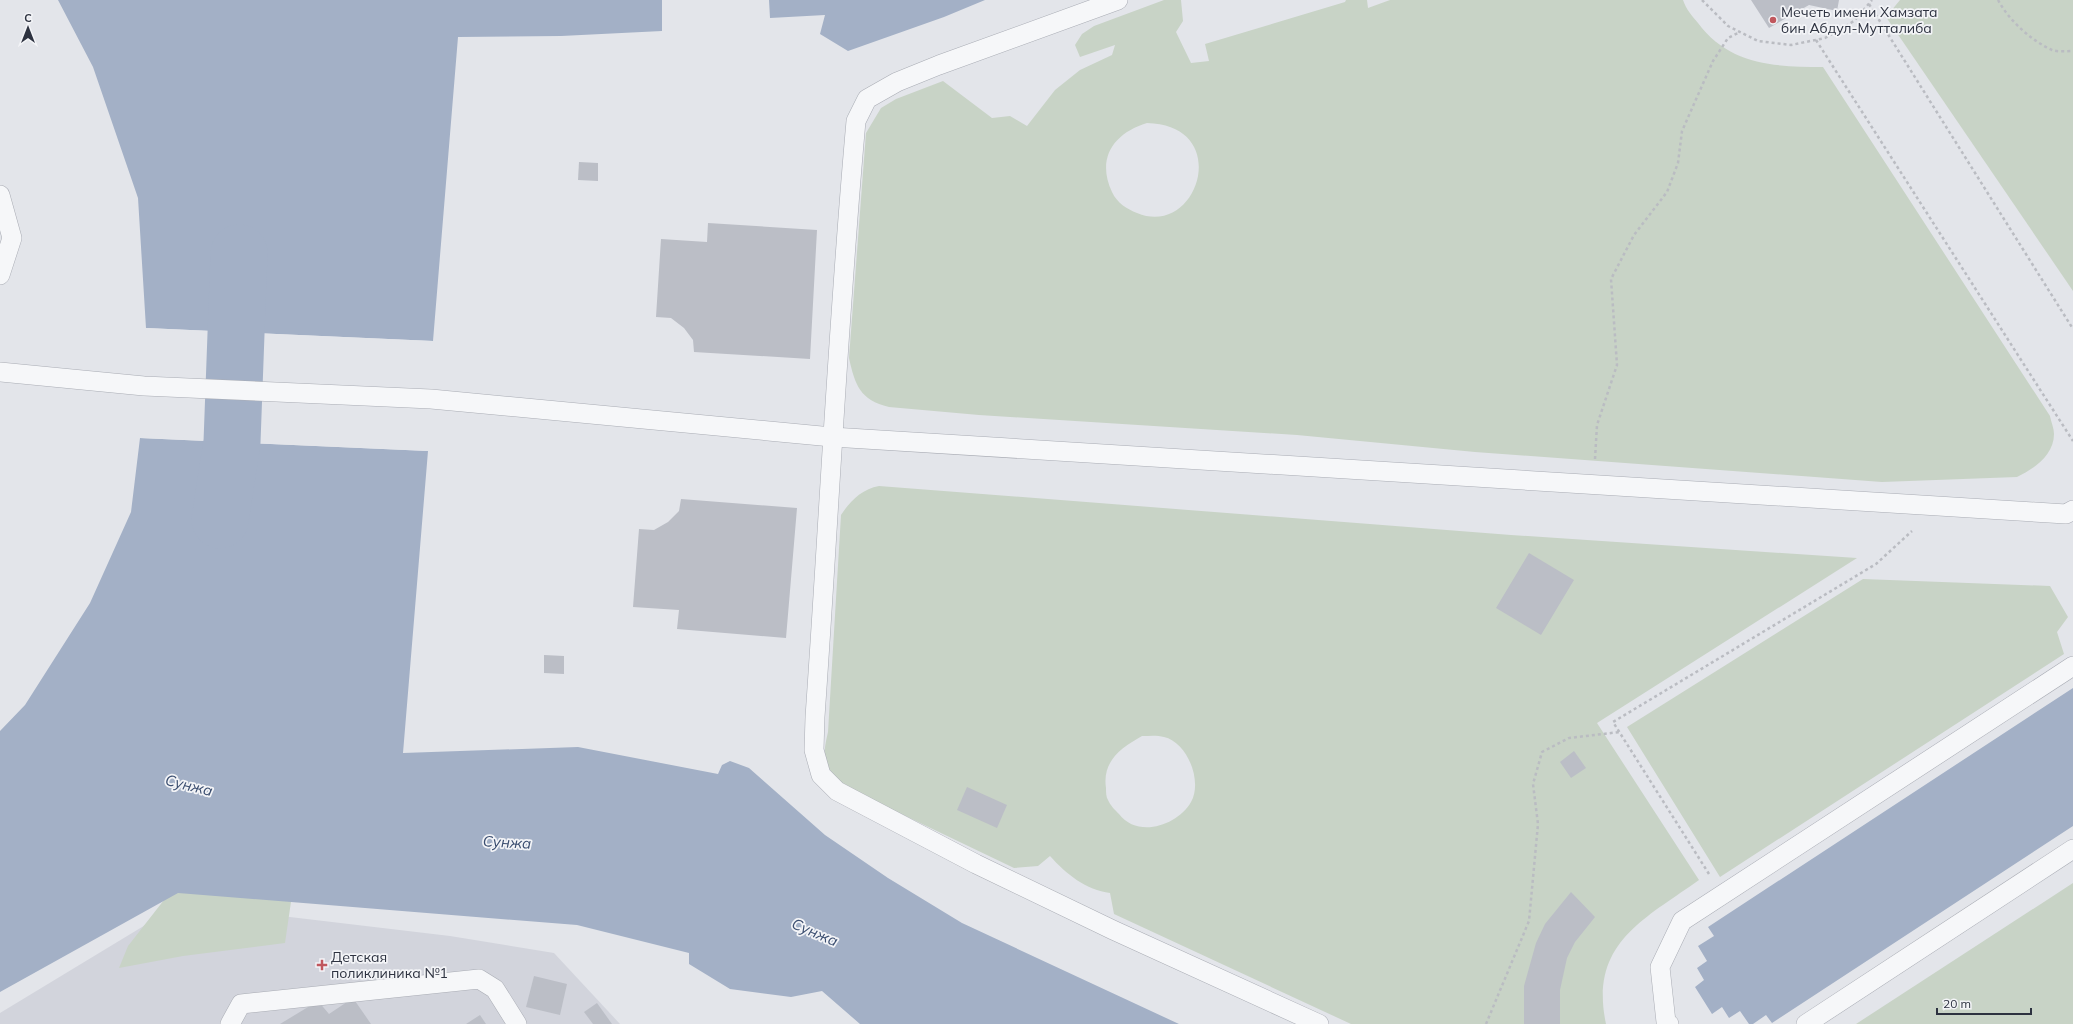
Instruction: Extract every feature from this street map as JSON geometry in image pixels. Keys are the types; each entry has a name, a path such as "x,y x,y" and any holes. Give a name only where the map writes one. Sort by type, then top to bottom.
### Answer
{"lane":[{"path":"1118,0 939,65 897,82 867,99 856,121 846,224 832,437 830,507 814,750 821,776 837,791 976,864 1113,930 1319,1024"},
{"path":"0,195 12,238 0,275"},
{"path":"0,372 144,386 431,399 832,437 1939,507 2066,514 2073,510"},
{"path":"1666,1023 1660,967 1682,921 2073,666"},
{"path":"1806,1024 2073,849"},
{"path":"230,1024 241,1004 479,979 495,989 517,1024"}],"path":[{"path":"1702,0 1728,26 1758,41 1792,45 1825,38 1854,21 1872,0"},
{"path":"1998,0 2004,11 2025,32 2052,50 2073,51"},
{"path":"1869,4 2073,329"},
{"path":"1599,485 1595,460 1597,425 1617,365 1611,278 1634,235 1667,192 1678,163 1682,131 1713,62 1728,38 1740,32"},
{"path":"1816,40 2073,440"},
{"path":"1722,895 1613,722 1876,564 1939,507"},
{"path":"1486,1024 1529,921 1538,824 1533,784 1542,752 1569,738 1620,732"}],"shaded area":[{"path":"1164,0 1181,0 1183,21 1176,32 1191,63 1209,61 1205,44 1345,2 1346,0 1367,0 1368,8 1390,0 1683,0 1691,15 1710,37 1724,48 1754,61 1788,66 1823,67 2050,416 2054,430 2051,448 2042,460 2030,470 2017,477 1882,482 1475,452 1297,435 979,415 889,407 871,400 860,390 849,358 866,133 881,108 896,99 943,81 992,118 1010,116 1027,126 1055,90 1080,70 1112,55 1115,45 1080,57 1075,45 1082,34 1094,26","holes":["1147,123 1174,129 1191,142 1198,159 1198,178 1190,196 1177,210 1159,217 1137,213 1130,210 1117,199 1112,192 1108,180 1106,168 1107,158 1111,148 1125,133 1135,127"]},
{"path":"1900,0 2073,0 2073,291 1886,17"},
{"path":"879,486 1511,535 1857,558 1597,723 1699,880 1640,922 1625,937 1613,954 1605,973 1603,996 1606,1024 1351,1024 1114,914 1110,893 1085,885 1070,875 1050,856 1038,866 1014,868 845,787 838,780 826,762 825,750 828,732 841,515 857,496","holes":["1142,736 1164,737 1172,740 1180,746 1186,754 1194,774 1195,784 1191,802 1177,817 1157,826 1136,826 1127,822 1109,802 1106,793 1107,770 1110,763 1127,745"]},
{"path":"1863,579 2050,586 2068,617 2057,632 2064,654 1720,877 1627,727"},
{"path":"182,877 293,888 285,943 183,956 119,968 128,946"},
{"path":"2073,883 2073,1024 1856,1024"},
{"name":"Детская поликлиника №1","path":"180,904 450,936 554,953 620,1024 0,1024 0,1013"}],"water":[{"path":"58,0 662,0 662,31 561,36 458,37 433,341 146,328 138,198 93,67"},
{"path":"769,0 985,0 944,17 848,51 820,34 825,15 770,18"},
{"name":"Сунжа","path":"140,438 428,451 403,753 578,747 718,774 722,765 730,761 749,768 825,835 888,878 962,923 1179,1024 860,1024 822,991 791,997 730,989 689,964 689,953 577,925 178,893 0,992 0,731 25,705 90,603 131,512"},
{"path":"2073,688 2073,826 1772,1023 1766,1015 1753,1024 1749,1024 1740,1011 1729,1018 1722,1007 1712,1014 1695,987 1704,980 1697,968 1707,961 1698,946 1714,936 1708,927"}],"pier":[{"path":"146,328 433,341 433,343 146,330"},
{"path":"140,436 429,449 428,451 140,438"}],"building":[{"name":"Мечеть имени Хамзата бин Абдул-Мутталиба","path":"1751,0 1839,0 1837,11 1809,5 1769,28"},
{"path":"579,162 598,163 598,181 578,180"},
{"path":"708,223 817,230 810,359 694,352 693,340 684,328 671,318 656,317 661,239 707,242"},
{"path":"681,499 797,508 786,638 677,629 679,610 633,607 639,529 654,530 668,522 679,511"},
{"path":"1529,553 1574,580 1541,635 1496,608"},
{"path":"544,655 564,656 564,674 544,673"},
{"path":"1574,751 1586,768 1571,778 1560,762"},
{"path":"967,787 1007,805 997,828 957,810"},
{"path":"1571,892 1595,917 1575,942 1567,958 1560,990 1560,1024 1524,1024 1524,986 1536,943 1545,924"},
{"path":"534,976 567,984 560,1015 526,1007"},
{"path":"353,998 371,1024 280,1024 318,1001 329,1014"},
{"path":"597,1003 612,1024 593,1024 584,1012"},
{"path":"480,1015 486,1024 466,1024"}],"waterway":[{"path":"220,520 232,442 239,253"}],"place":[{"name":"Мечеть имени Хамзата бин Абдул-Мутталиба","path":"1773,20"},
{"name":"Детская поликлиника №1","path":"322,965"}]}
